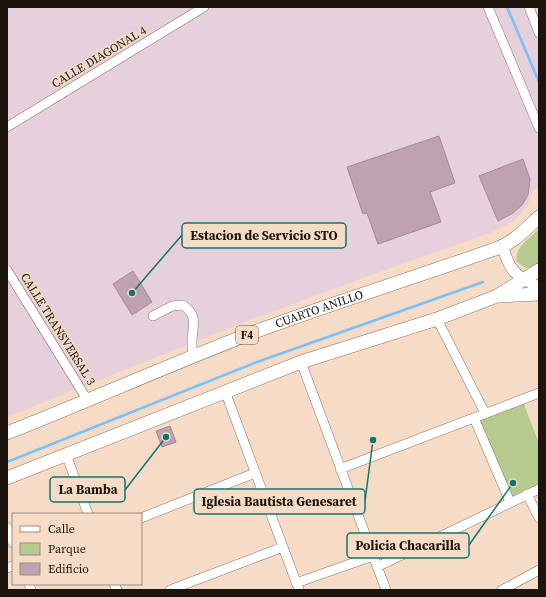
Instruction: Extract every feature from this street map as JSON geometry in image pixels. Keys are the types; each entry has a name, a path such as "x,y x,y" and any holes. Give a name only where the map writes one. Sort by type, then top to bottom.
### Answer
{"highway":[{"name":"CUARTO ANILLO","path":"7,433 259,330 503,247 539,217"},
{"path":"7,478 300,362 436,319 497,296 539,270"},
{"path":"497,296 539,294"}],"main road":[{"path":"503,247 506,258 513,271 523,280 539,287"}],"street":[{"name":"CALLE DIAGONAL 4","path":"7,127 204,7"},
{"path":"488,7 539,128"},
{"path":"528,7 539,33"},
{"name":"CALLE TRANSVERSAL 3","path":"7,270 88,401"},
{"path":"153,316 172,306 183,305 189,309 193,317 194,325 192,340 193,356"},
{"path":"436,319 485,413"},
{"path":"300,362 386,590"},
{"path":"225,391 298,587 374,556"},
{"path":"340,469 539,393"},
{"path":"474,418 510,502"},
{"path":"66,454 88,513"},
{"path":"142,518 255,473"},
{"path":"377,567 539,489"},
{"path":"527,494 539,518"},
{"path":"7,527 12,540"},
{"path":"170,590 283,547"},
{"path":"502,590 539,570"}],"shaded area":[{"path":"7,7 539,7 539,187 533,190 527,206 515,220 492,232 242,323 7,417"}],"green space":[{"path":"539,229 539,263 532,267 526,268 517,262 517,252"},
{"path":"523,402 539,443 539,484 511,497 478,421"}],"building":[{"path":"439,136 455,183 430,192 441,222 378,244 367,213 363,214 347,167"},
{"path":"523,159 530,179 528,195 522,205 513,213 498,221 479,176"},
{"path":"133,271 152,302 132,315 113,284"},
{"path":"170,426 176,442 162,447 156,431"}],"waterway":[{"path":"507,7 539,82"},
{"path":"7,462 257,362 483,282"}],"place":[{"name":"Estacion de Servicio STO","path":"132,293"},
{"name":"La Bamba","path":"166,437"},
{"name":"Iglesia Bautista Genesaret","path":"373,440"},
{"name":"Policia Chacarilla","path":"513,483"}]}
